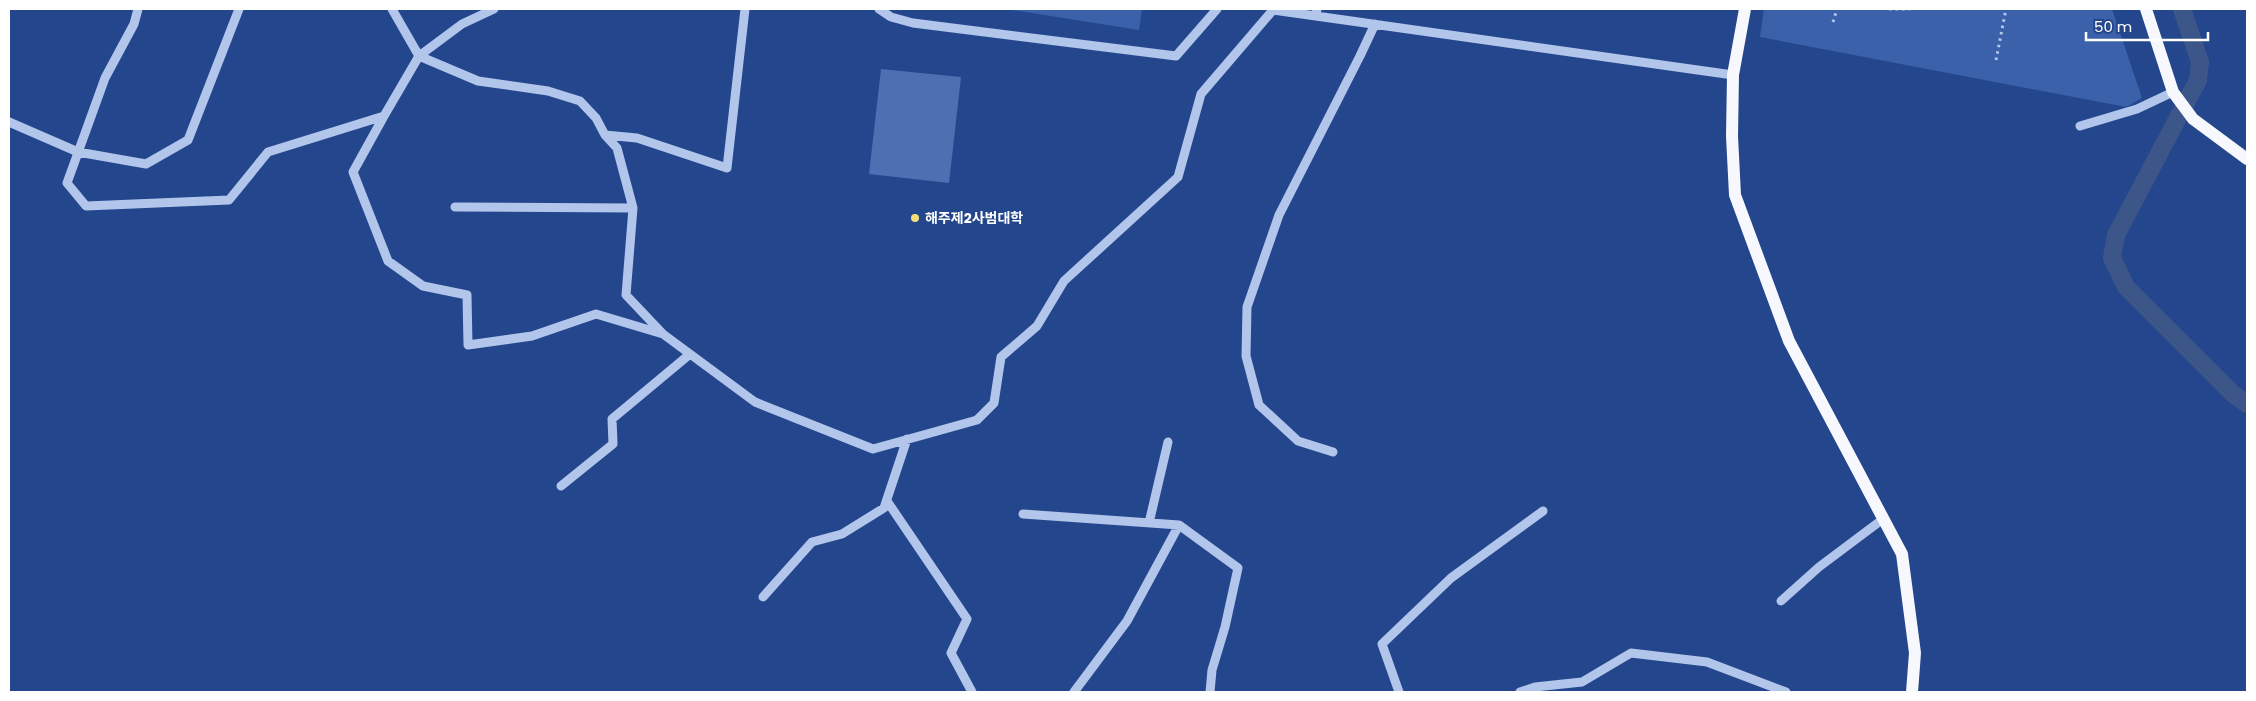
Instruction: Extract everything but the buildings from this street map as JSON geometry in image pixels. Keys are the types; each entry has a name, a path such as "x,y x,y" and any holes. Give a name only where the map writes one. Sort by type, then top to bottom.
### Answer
{"main road":[{"path":"1745,9 1733,75 1732,136 1735,195 1788,341 1902,554 1915,653 1912,692"},
{"path":"2146,9 2174,92 2193,119 2247,159"}],"street":[{"path":"138,9 134,24 105,78 66,182 86,206 229,200 268,152 384,116"},
{"path":"9,122 78,152 146,164 188,140 239,9"},
{"path":"392,9 419,56 478,81 548,91 580,101 596,118 605,134 617,148 633,208 626,295 663,334 755,402 873,449 977,420 994,403 1001,358 1036,326 1064,281 1178,177 1202,94 1268,9 1316,12 1374,24 1733,75"},
{"path":"494,9 462,24 419,56 353,172 388,261 423,286 467,295 468,345 532,336 596,314 663,334"},
{"path":"605,134 637,138 728,168 745,9"},
{"path":"879,9 891,17 913,23 1176,56 1217,9"},
{"path":"1333,452 1298,441 1258,405 1246,356 1247,307 1279,215 1360,56 1374,24"},
{"path":"2080,126 2137,108 2174,92"},
{"path":"455,207 633,208"},
{"path":"561,486 613,444 612,419 690,354"},
{"path":"763,597 812,542 842,534 884,508 907,439"},
{"path":"1148,523 1168,442"},
{"path":"886,501 966,619 951,653 972,692"},
{"path":"1399,692 1382,644 1451,578 1543,511"},
{"path":"1023,514 1179,525 1238,568 1225,627 1212,670 1210,692"},
{"path":"1781,600 1883,519"},
{"path":"1074,692 1127,622 1179,525"},
{"path":"1520,692 1534,687 1582,682 1631,653 1707,662 1786,692"}],"path":[{"path":"1834,22 1836,9"},
{"path":"1888,9 1910,9"},
{"path":"1996,60 2006,9"}],"shaded area":[{"path":"1006,9 1142,9 1139,30"},
{"path":"1764,9 2112,9 2142,98 2126,107 1760,37"}],"waterway":[{"path":"2182,9 2200,62 2198,80 2116,235 2112,258 2126,287 2233,394 2247,404"}],"place":[{"name":"해주제2사범대학","path":"915,218"}]}
